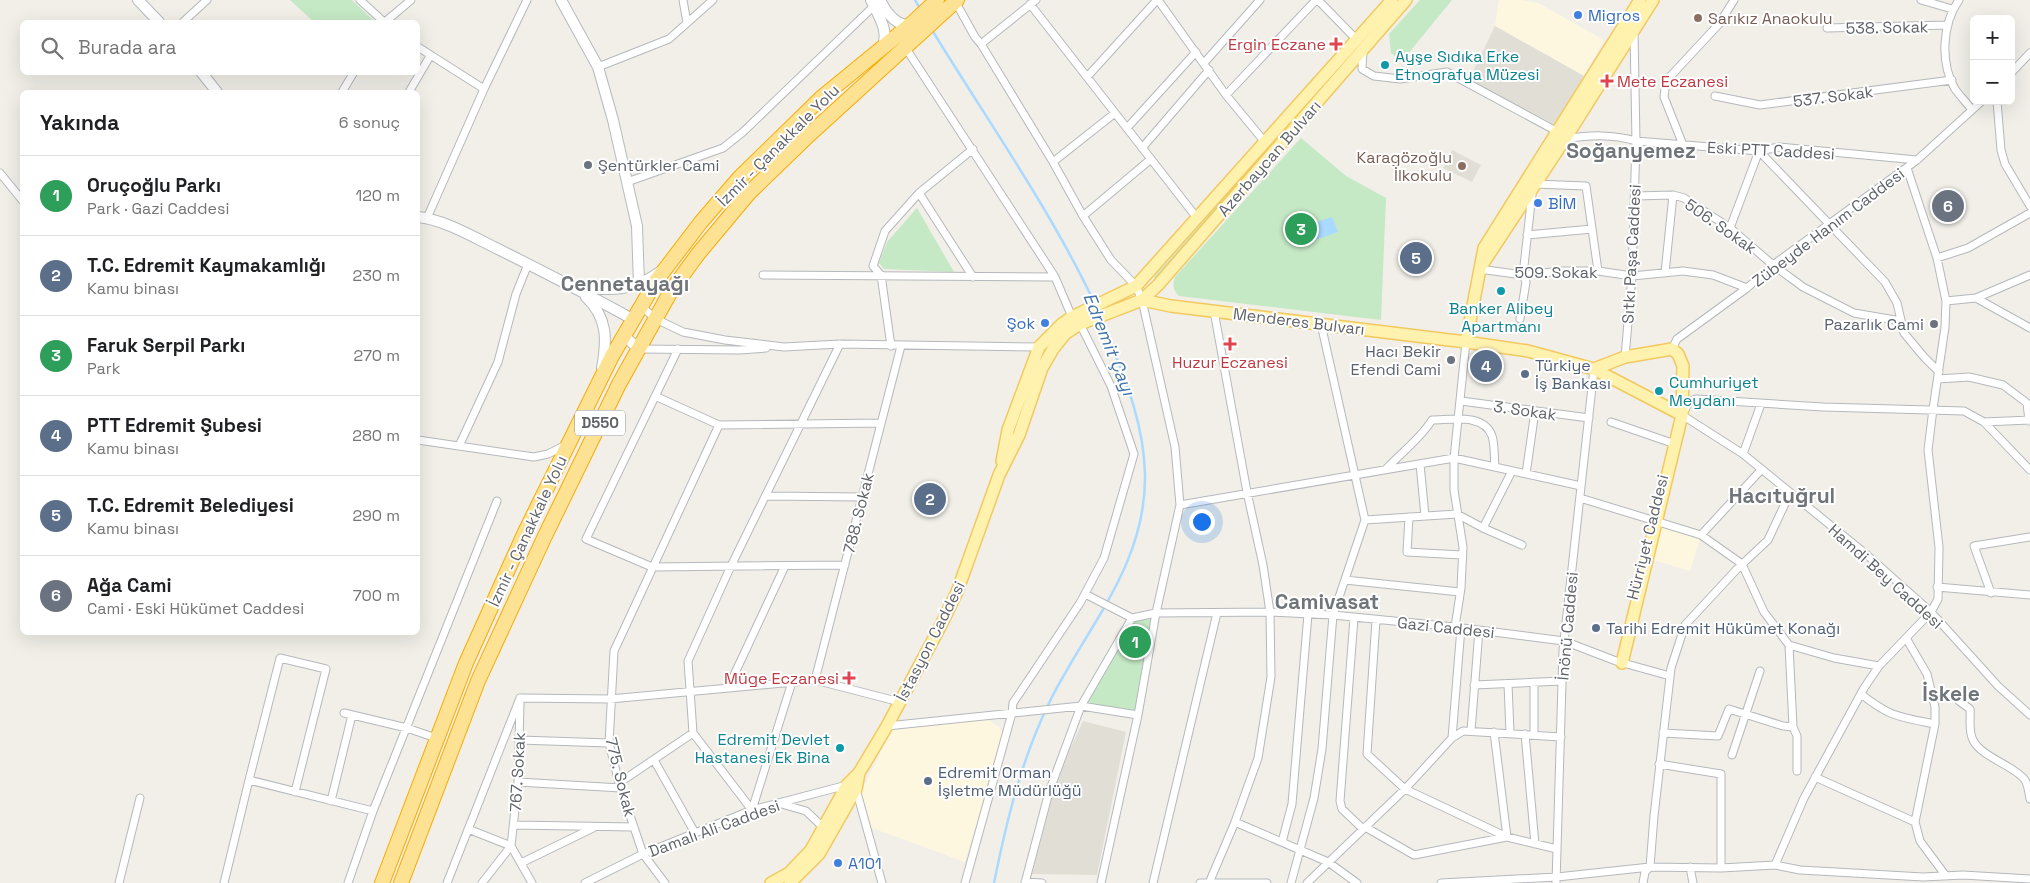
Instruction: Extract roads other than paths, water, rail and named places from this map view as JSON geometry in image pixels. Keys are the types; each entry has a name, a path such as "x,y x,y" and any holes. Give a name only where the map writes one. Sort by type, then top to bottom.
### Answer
{"highway":[{"name":"İzmir - Çanakkale Yolu","path":"382,883 466,663 567,444 598,383 656,281 701,222 739,178 821,98 911,25 937,0"},
{"name":"İzmir - Çanakkale Yolu","path":"401,883 478,681 619,384 671,292 698,254 749,193 809,135 955,2"}],"main road":[{"name":"Azerbaycan Bulvarı","path":"1121,301 1392,0"},
{"name":"Azerbaycan Bulvarı","path":"1121,301 1142,300 1158,285 1406,0"},
{"path":"1479,269 1534,187 1640,0"},
{"path":"1466,342 1484,248 1634,32 1653,0"},
{"name":"Menderes Bulvarı","path":"1142,300 1214,311 1466,342 1528,352 1594,370 1679,414"},
{"path":"1079,319 1121,301"},
{"name":"İstasyon Caddesi","path":"999,475 1008,430 1039,347 1062,324 1079,319"},
{"name":"İstasyon Caddesi","path":"790,883 819,854 827,831 887,726 957,592 999,475 1019,435 1042,368 1053,349 1079,319"},
{"path":"1594,370 1626,357 1672,349"},
{"name":"Hürriyet Caddesi","path":"1619,662 1679,414 1683,366 1678,354 1672,349"},
{"name":"İstasyon Caddesi","path":"771,883 789,873 827,831"}],"street":[{"path":"138,0 157,20"},
{"path":"185,20 207,0"},
{"path":"360,0 383,20"},
{"path":"387,20 412,0"},
{"path":"528,0 422,217 475,237 574,286 634,320"},
{"path":"561,0 598,67 613,120 636,226 639,284"},
{"path":"683,0 688,22"},
{"path":"598,67 669,39 713,0"},
{"path":"1087,77 1157,0 1226,95 1264,141"},
{"path":"1142,148 1260,0"},
{"path":"1226,95 1317,0 1356,38 1364,50 1362,69 1374,76 1400,79 1447,72 1562,136"},
{"path":"1683,145 1664,98 1666,80 1719,24 1734,0"},
{"path":"1921,0 1952,9"},
{"path":"1959,0 1952,9 1948,25 1946,62 1955,88 1972,110"},
{"path":"627,182 723,148 743,132 876,2"},
{"path":"876,2 899,23 911,25"},
{"path":"876,2 886,37 881,49"},
{"path":"955,2 975,38 981,44 1111,260 1136,286 1142,300 1175,447 1180,504 1156,613 1138,716 1101,883"},
{"path":"981,44 1033,2 1087,77 1197,218"},
{"name":"538. Sokak","path":"1827,28 1948,25"},
{"name":"Sıtkı Paşa Caddesi","path":"1626,357 1635,196 1634,32"},
{"path":"910,43 972,149 1055,277 1079,319 1111,386 1134,454 1104,558 1085,594 1013,703 1015,713 965,883"},
{"path":"420,48 484,89"},
{"path":"1127,128 1196,52"},
{"path":"2015,69 2030,53"},
{"path":"420,73 430,56"},
{"path":"203,75 215,90"},
{"path":"343,90 352,75"},
{"path":"410,90 419,75"},
{"name":"537. Sokak","path":"1714,96 1760,105 1952,80"},
{"name":"Zübeyde Hanım Caddesi","path":"1672,349 1678,339 1747,288 1773,265 1907,168 1978,105"},
{"path":"1997,105 2001,150 2005,164 2030,206"},
{"path":"1053,162 1115,112"},
{"name":"Eski PTT Caddesi","path":"1562,136 1618,136 1636,141 1683,145 1759,151 1779,148 1917,160"},
{"path":"891,346 881,275 873,266 885,231 919,193 972,149"},
{"path":"1730,228 1759,151 1885,282 1897,303 1904,333 1939,376 1969,377 2003,385 2027,403 2029,420 1984,422"},
{"path":"1083,216 1151,159"},
{"path":"1775,865 1794,818 1861,694 1879,666 1931,612 1938,598 1939,547 1928,450 1932,409 1939,376 1945,327 1946,301 1937,258 1907,168"},
{"path":"0,173 20,198"},
{"path":"1520,319 1526,282 1524,275 1534,187 1586,186 1598,271"},
{"path":"919,193 973,277"},
{"path":"1666,273 1673,195"},
{"name":"506. Sokak","path":"1635,196 1673,195 1684,198 1730,228 1773,265 1803,287 1854,313 1900,321"},
{"path":"1937,258 1968,248 2030,213"},
{"path":"1528,235 1592,229"},
{"path":"459,446 498,362 516,294 528,264"},
{"path":"574,286 602,290 622,289 639,284 668,265"},
{"name":"509. Sokak","path":"1479,269 1524,275 1562,271 1598,271 1632,276 1683,271 1713,275 1747,288"},
{"path":"763,275 1055,277"},
{"path":"1946,301 1976,298 2030,276"},
{"path":"574,286 593,304 604,322 605,351 598,383"},
{"path":"1976,298 2030,328"},
{"path":"642,308 656,319 685,333 784,347"},
{"path":"1209,883 1235,822 1258,758 1271,677 1270,612 1264,565 1247,492 1214,311"},
{"path":"1291,883 1314,798 1322,749 1333,615 1365,520 1321,324"},
{"path":"624,336 639,349 740,350 840,344 1039,347 1053,349"},
{"path":"1452,738 1462,555 1454,490 1454,458 1466,342"},
{"path":"752,810 693,733 688,661 731,566 840,344"},
{"name":"788. Sokak","path":"815,680 901,346"},
{"path":"678,350 586,539 652,567 845,565"},
{"name":"İnönü Caddesi","path":"1556,880 1564,641 1594,370"},
{"path":"655,396 719,425 881,423"},
{"path":"1679,414 1689,402 1696,399 1826,407 1964,411 1984,422 2030,470"},
{"name":"3. Sokak","path":"1461,401 1589,418"},
{"path":"1744,454 1761,404"},
{"path":"1526,474 1535,411"},
{"name":"Hamdi Bey Caddesi","path":"1679,414 1744,454 1761,470 1867,555 1931,612 1998,686 2030,715"},
{"path":"1387,468 1414,440 1424,434 1432,420 1464,419 1477,422 1488,428 1492,437 1495,467"},
{"path":"1611,422 1672,444"},
{"name":"775. Sokak","path":"665,883 643,854 620,786 609,743 614,651 719,425"},
{"path":"420,440 534,457 548,454 567,444"},
{"path":"1180,504 1454,458 1581,486"},
{"path":"1420,464 1425,516"},
{"path":"1701,535 1761,470"},
{"path":"1483,528 1512,471"},
{"path":"1643,883 1645,872 1650,867 1659,764 1670,676 1685,625 1742,564 1768,540 1790,493"},
{"path":"766,496 862,497"},
{"path":"1580,498 1701,535 1742,564 1764,612 1789,644 1834,658 1879,666"},
{"path":"348,883 373,811 498,501"},
{"path":"1365,520 1458,514 1483,528 1522,545"},
{"path":"1409,517 1406,552 1462,555"},
{"path":"1991,593 1974,546 2030,537"},
{"path":"728,688 785,566"},
{"path":"1345,580 1460,592"},
{"path":"1937,587 2030,595"},
{"path":"1042,883 1025,882 1049,792 1081,706 1132,618 1085,594"},
{"name":"Gazi Caddesi","path":"1132,618 1156,613 1270,612 1333,615 1458,627 1564,641 1619,662 1670,676"},
{"path":"1153,883 1217,613"},
{"path":"1282,842 1292,804 1308,614"},
{"path":"1354,618 1340,801 1342,809 1364,828 1414,855 1507,837"},
{"path":"1376,620 1366,754 1405,789 1507,837 1558,849"},
{"path":"1471,731 1479,630"},
{"path":"1906,638 1927,674 1935,707 1935,724 1914,822 1920,841 1946,876"},
{"path":"1789,644 1793,727 1797,736 1797,771"},
{"path":"224,883 280,658 326,669 296,792"},
{"path":"1732,755 1744,714 1760,671"},
{"path":"447,883 520,698 610,700 815,680 900,702"},
{"path":"1474,685 1562,681"},
{"path":"752,810 792,682"},
{"path":"1534,682 1534,735"},
{"path":"1508,684 1510,733"},
{"path":"1861,694 1879,708 1894,716 1935,724"},
{"name":"767. Sokak","path":"482,883 511,846 518,782 520,698"},
{"path":"1960,701 1970,709 1970,729 1974,742 1989,755 2021,776 2027,784 2030,799"},
{"path":"887,726 1081,706 1138,716"},
{"path":"1663,733 1718,736 1729,709 1783,726 1793,727"},
{"path":"344,713 407,728 436,738"},
{"path":"331,801 352,715"},
{"path":"1307,883 1405,789 1452,738 1463,731 1560,737"},
{"path":"1494,732 1507,837"},
{"path":"518,782 620,786 693,733"},
{"path":"1525,734 1535,844"},
{"path":"519,740 609,743"},
{"path":"654,760 695,833"},
{"path":"1659,764 1721,774 1721,868"},
{"path":"1815,777 1914,822"},
{"path":"249,780 373,811"},
{"path":"852,787 882,883"},
{"name":"Damalı Ali Caddesi","path":"585,883 643,854 752,810 852,787"},
{"path":"119,883 140,798"},
{"path":"778,803 806,811 827,831"},
{"path":"1235,822 1328,862 1357,883"},
{"path":"514,826 634,827"},
{"path":"521,863 594,828"},
{"path":"468,829 511,846 532,883"},
{"path":"1441,883 1556,880 1650,867 1721,868 1775,865 1800,870 1922,880 1963,875 2030,879"},
{"path":"1690,867 1693,883"},
{"path":"1963,875 1964,883"},
{"path":"1200,883 1267,883"}],"water":[{"path":"1332,217 1338,232 1307,243 1301,227"}],"waterway":[{"name":"Edremit Çayı","path":"915,0 921,10"},
{"name":"Edremit Çayı","path":"932,30 1017,164 1057,232 1094,302"},
{"name":"Edremit Çayı","path":"994,883 1016,789 1032,743 1051,699 1098,619 1126,565 1136,537 1143,507 1145,475 1141,434 1130,395 1101,319"}],"place":[{"name":"Migros","path":"1578,15"},
{"name":"Sarıkız Anaokulu","path":"1698,18"},
{"name":"Ergin Eczane","path":"1336,44"},
{"name":"Ayşe Sıdıka Erke Etnografya Müzesi","path":"1385,65"},
{"name":"Mete Eczanesi","path":"1607,81"},
{"name":"Şentürkler Cami","path":"588,165"},
{"name":"Karagözoğlu İlkokulu","path":"1462,166"},
{"name":"BİM","path":"1538,203"},
{"name":"Ağa Cami","path":"1948,206"},
{"name":"Faruk Serpil Parkı","path":"1301,229"},
{"name":"T.C. Edremit Belediyesi","path":"1416,258"},
{"name":"Banker Alibey Apartmanı","path":"1501,291"},
{"name":"Şok","path":"1045,323"},
{"name":"Pazarlık Cami","path":"1934,324"},
{"name":"Huzur Eczanesi","path":"1230,344"},
{"name":"Hacı Bekir Efendi Cami","path":"1451,360"},
{"name":"PTT Edremit Şubesi","path":"1486,366"},
{"name":"Türkiye İş Bankası","path":"1525,374"},
{"name":"Cumhuriyet Meydanı","path":"1659,391"},
{"name":"T.C. Edremit Kaymakamlığı","path":"930,499"},
{"name":"Tarihi Edremit Hükümet Konağı","path":"1596,628"},
{"name":"Oruçoğlu Parkı","path":"1135,642"},
{"name":"Müge Eczanesi","path":"849,678"},
{"name":"Edremit Devlet Hastanesi Ek Bina","path":"840,748"},
{"name":"Edremit Orman İşletme Müdürlüğü","path":"928,781"},
{"name":"A101","path":"838,863"}],"district":[{"name":"Soğanyemez","path":"1631,151"},
{"name":"Cennetayağı","path":"625,284"},
{"name":"Hacıtuğrul","path":"1782,496"},
{"name":"Camivasat","path":"1327,602"},
{"name":"İskele","path":"1951,694"}]}
